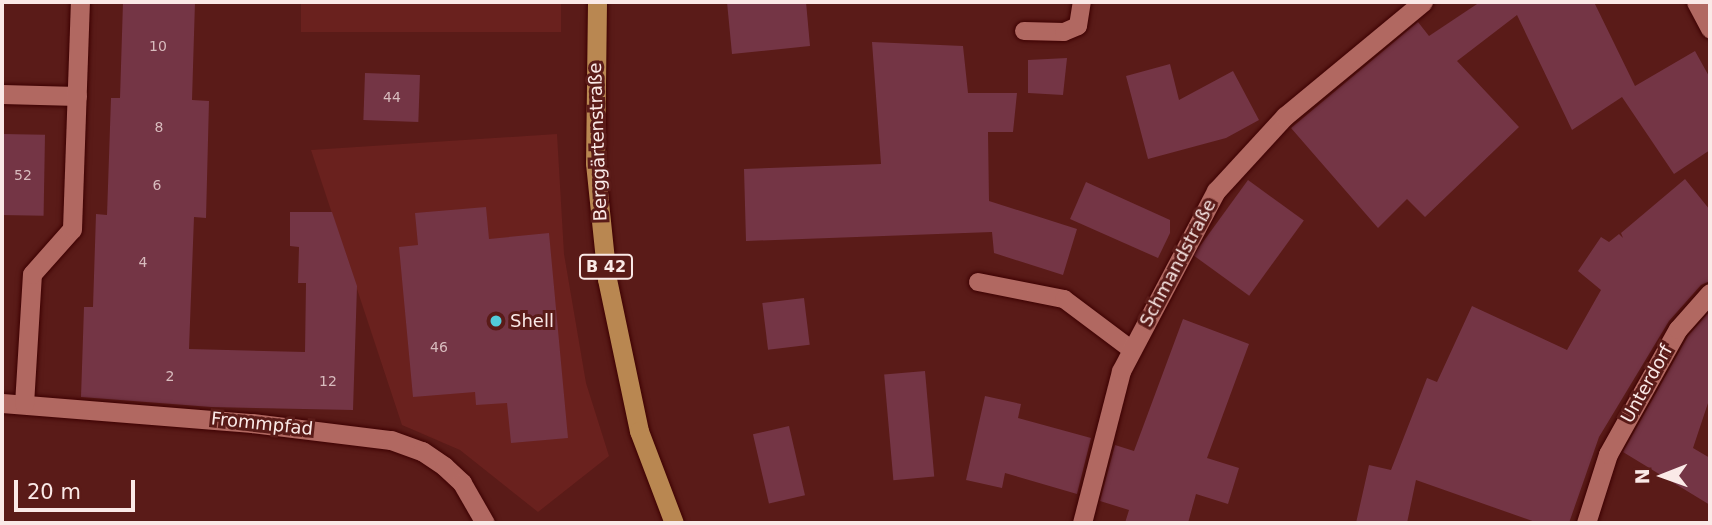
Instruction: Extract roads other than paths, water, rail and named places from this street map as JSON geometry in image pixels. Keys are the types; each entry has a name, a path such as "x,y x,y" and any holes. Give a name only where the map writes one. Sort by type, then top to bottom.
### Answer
{"main road":[{"name":"Berggärtenstraße","path":"597,2 595,163 607,279 639,431 674,523"}],"street":[{"path":"23,404 32,274 72,229 80,2"},
{"name":"Schmandstraße","path":"1082,523 1121,371 1216,191 1285,116 1423,2"},
{"path":"1696,2 1710,29"},
{"path":"2,94 77,96"},
{"name":"Unterdorf","path":"1586,523 1608,454 1678,329 1710,293"},
{"name":"Frommpfad","path":"2,403 252,423 391,440 422,451 444,466 461,483 485,523"}],"lane":[{"path":"1024,31 1064,32 1077,26 1082,2"},
{"path":"978,282 1064,299 1132,350"}],"place":[{"name":"Shell","path":"496,321"}]}
